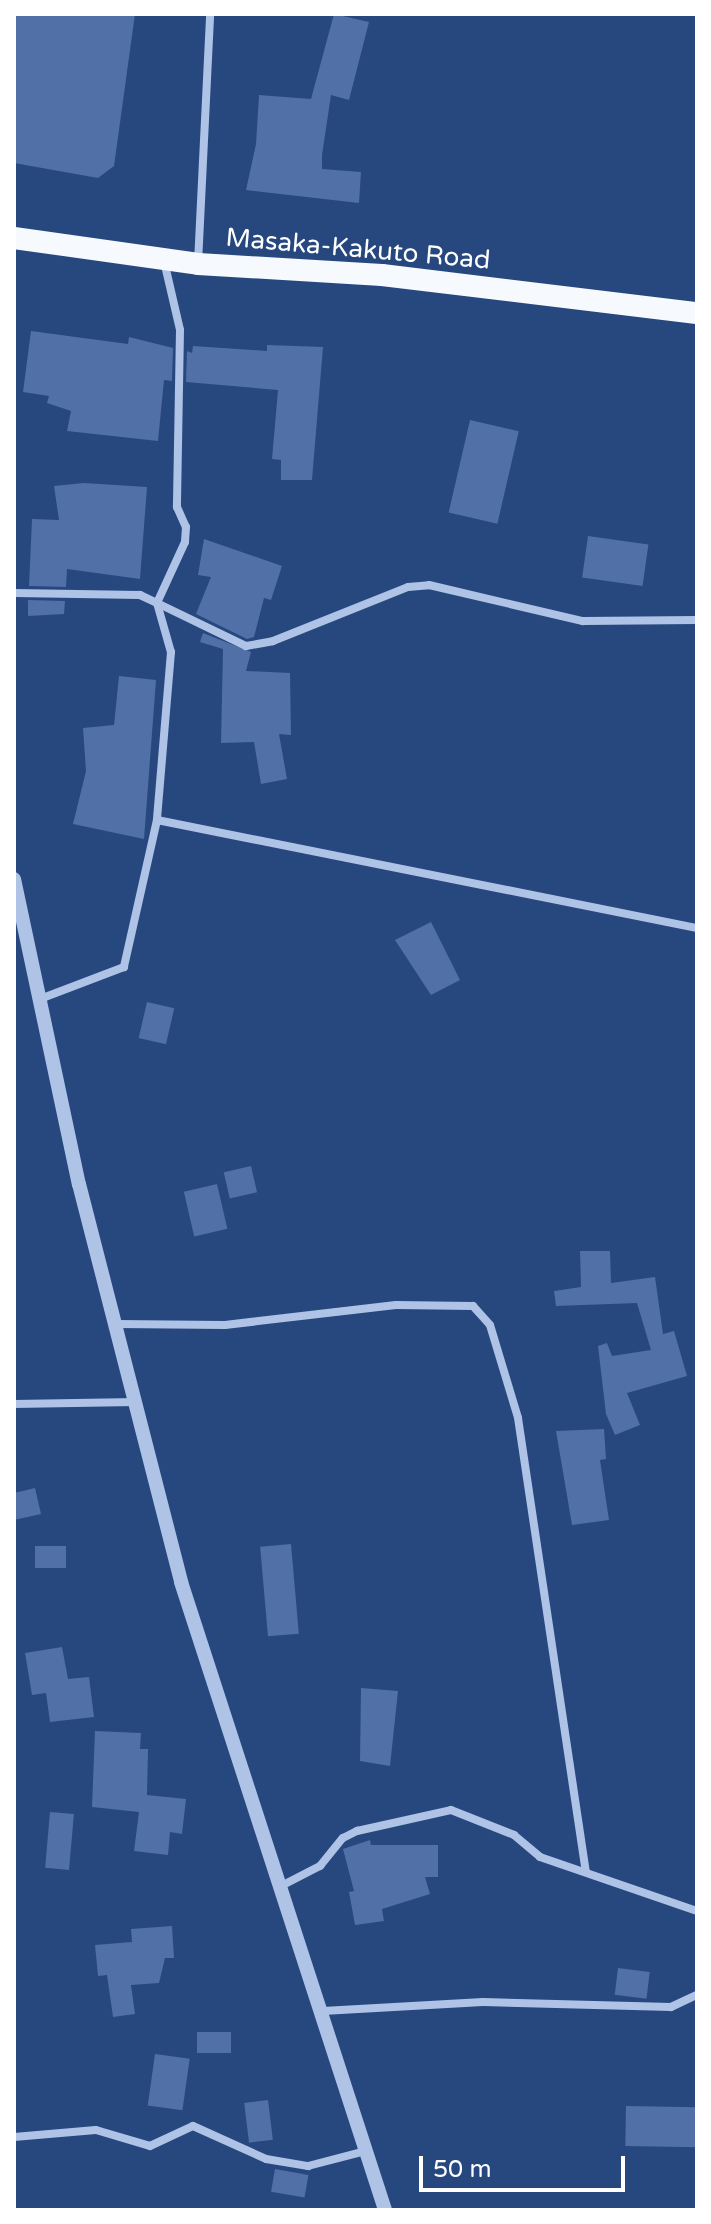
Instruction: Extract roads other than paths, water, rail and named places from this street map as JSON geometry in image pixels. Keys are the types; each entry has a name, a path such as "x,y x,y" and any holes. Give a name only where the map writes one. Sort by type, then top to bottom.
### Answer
{"highway":[{"name":"Masaka-Kakuto Road","path":"14,238 198,264 382,275 697,313"}],"street":[{"path":"198,264 210,14"},
{"path":"40,999 124,967 157,820 171,652 157,603 185,542 186,527 177,507 180,330 164,260"},
{"path":"14,593 140,595 246,646 273,641 408,587 429,585 583,621 697,620"},
{"path":"157,820 697,928"},
{"path":"14,879 116,1324 181,1582 283,1885 385,2210"},
{"path":"116,1324 225,1325 396,1305 473,1306 490,1325 518,1418 586,1872"},
{"path":"14,1404 136,1402"},
{"path":"283,1885 320,1866 343,1838 357,1831 451,1810 514,1835 540,1857 697,1911"},
{"path":"323,2011 483,2002 671,2007 697,1995"},
{"path":"14,2137 96,2130 150,2146 193,2126 266,2159 308,2166 366,2151"}]}
